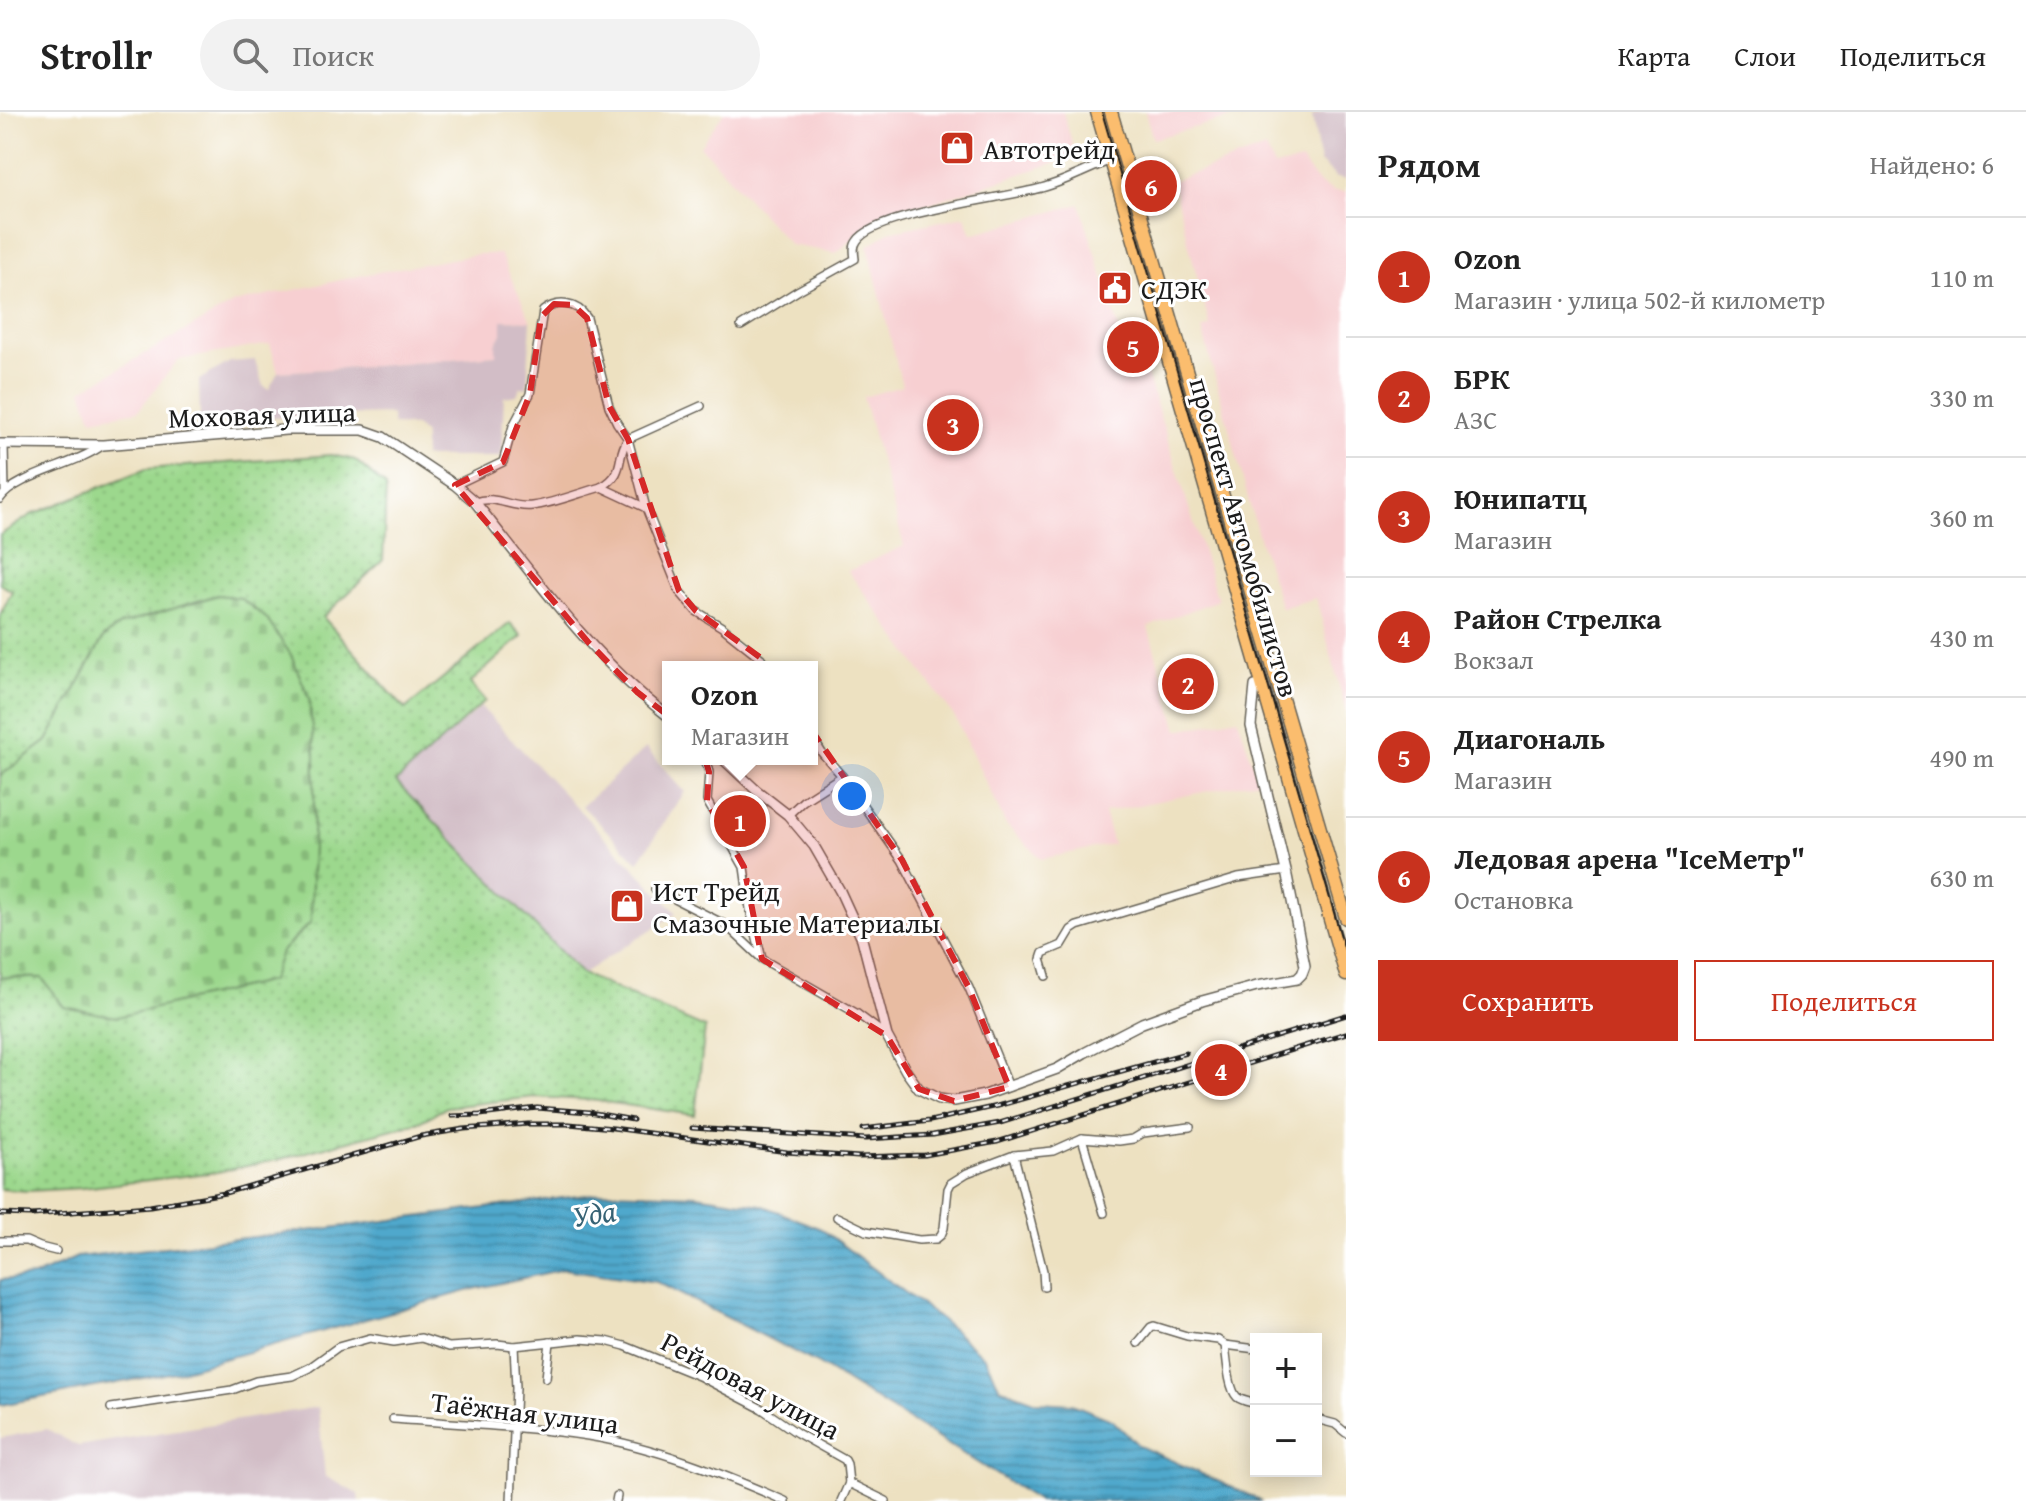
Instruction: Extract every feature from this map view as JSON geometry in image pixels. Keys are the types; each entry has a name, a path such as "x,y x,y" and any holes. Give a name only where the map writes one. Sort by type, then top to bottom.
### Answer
{"main road":[{"name":"проспект Автомобилистов","path":"1097,112 1346,975"},
{"name":"проспект Автомобилистов","path":"1111,112 1346,918"}],"street":[{"path":"741,326 855,259 858,239 874,227 956,205 1042,188 1111,160"},
{"path":"455,485 503,462 513,426 530,394 543,311 554,304 573,305 582,310 587,318 609,406 628,439 646,508 679,591 696,611 722,627 763,661"},
{"path":"475,502 488,499 534,506 601,487 617,472 628,439 701,406"},
{"name":"Моховая улица","path":"2,444 103,445 286,430 363,430 383,437 475,502 588,642 637,692 662,711"},
{"path":"2,444 2,495 103,445"},
{"path":"601,487 646,508"},
{"path":"729,765 788,815 814,846 840,891 862,939 887,1036 906,1071 919,1089 939,1099 954,1101 985,1095 1057,1069 1142,1023 1202,1001 1257,986 1287,982 1302,974 1305,966 1286,871 1251,726 1255,686 1262,685"},
{"path":"818,747 902,860 969,988 1009,1087"},
{"path":"707,765 707,801 744,867 762,959"},
{"path":"788,815 803,801 842,776"},
{"path":"1046,976 1041,959 1043,953 1062,945 1077,926 1238,878 1286,871"},
{"path":"655,889 726,925 762,959 856,1013 887,1036"},
{"path":"837,1217 866,1231 919,1240 936,1239 944,1228 948,1189 951,1183 967,1173 1014,1155 1053,1151 1082,1138 1119,1141 1133,1139 1143,1133 1190,1127"},
{"path":"1082,1138 1104,1213"},
{"path":"1014,1155 1043,1271 1044,1287"},
{"path":"0,1241 26,1241 56,1251"},
{"path":"1138,1343 1154,1326 1187,1336 1218,1340 1225,1345 1250,1348"},
{"name":"Рейдовая улица","path":"111,1408 232,1390 256,1381 292,1376 338,1347 370,1338 394,1342 421,1338 449,1347 514,1346 580,1339 606,1341 699,1376 762,1409 845,1460 849,1483 886,1501"},
{"path":"546,1378 550,1342"},
{"path":"1225,1345 1231,1386 1236,1396 1250,1402"},
{"path":"511,1501 516,1388 514,1346"},
{"name":"Таёжная улица","path":"393,1419 589,1436 663,1454 785,1501"},
{"path":"1322,1421 1335,1424 1346,1433"},
{"path":"841,1501 849,1483"}],"highlighted area":[{"path":"554,304 573,305 587,318 609,406 628,439 679,591 696,611 761,658 902,860 969,988 1009,1087 954,1101 919,1089 887,1036 762,959 744,867 707,801 709,772 699,739 637,692 588,642 455,485 503,462 530,394 541,317"}],"shaded area":[{"path":"724,112 1063,112 1076,156 875,221 836,253 790,245 700,146"},
{"path":"1145,112 1251,112 1153,139"},
{"path":"1322,112 1346,112 1346,179 1337,178 1320,162 1312,116"},
{"path":"1266,148 1274,167 1302,161 1318,182 1333,191 1346,192 1346,712 1316,598 1281,608 1202,329 1210,326 1172,181"},
{"path":"1080,204 1121,335 1134,333 1218,600 1148,627 1178,730 1238,718 1258,781 1104,812 1113,844 1042,859 1006,825 956,719 848,571 904,546 863,397 902,386 868,246 889,232 965,216 972,234"},
{"path":"480,254 500,254 531,321 503,320 496,355 278,372 270,344 178,360 138,411 92,419 82,390 234,303"},
{"path":"502,320 531,321 527,388 520,387 517,395 504,397 501,457 424,457 424,434 416,426 393,425 391,414 200,419 199,380 230,362 255,360 263,386 269,389 278,372 496,355"},
{"path":"481,707 677,913 582,974 395,782"},
{"path":"646,748 685,792 638,862 582,806"},
{"path":"318,1407 325,1476 358,1494 359,1501 0,1501 0,1438 47,1429 78,1446"}],"green space":[{"path":"331,455 355,460 386,487 383,560 323,617 405,709 510,623 522,636 470,683 485,701 396,782 582,974 705,1028 695,1115 591,1100 534,1097 447,1107 419,1122 277,1160 217,1172 82,1188 0,1189 0,977 42,978 64,1007 281,952 310,922 315,756 309,698 240,598 217,595 120,625 104,637 47,741 0,776 0,615 12,591 0,584 0,535 31,515 146,469"},
{"path":"218,595 240,598 266,618 291,655 309,698 315,756 311,922 281,952 271,981 117,1017 64,1007 42,978 0,977 0,776 47,741 104,637 120,625"}],"water":[{"name":"Уда","path":"609,1192 697,1195 761,1205 821,1229 944,1322 985,1358 1000,1388 1037,1402 1072,1404 1112,1420 1139,1446 1262,1501 1039,1501 817,1363 657,1282 564,1269 474,1289 180,1371 0,1405 0,1280 34,1277 77,1257"}],"tram line":[{"path":"1102,112 1346,954"}],"railway":[{"path":"692,1128 866,1139 933,1135 1000,1123 1346,1015"},
{"path":"0,1214 32,1215 150,1206 225,1193 421,1136 528,1124 613,1128 787,1152 859,1157 925,1155 997,1142 1346,1033"},
{"path":"863,1129 930,1121 997,1106 1186,1053"},
{"path":"452,1116 537,1108 589,1112 633,1120"}],"place":[{"name":"Автотрейд","path":"957,148"},
{"name":"Ледовая арена \"IceМетр\"","path":"1151,186"},
{"name":"СДЭК","path":"1115,288"},
{"name":"Диагональ","path":"1133,347"},
{"name":"Юнипатц","path":"953,425"},
{"name":"БРК","path":"1188,684"},
{"name":"Ozon","path":"740,821"},
{"name":"Ист Трейд Смазочные Материалы","path":"627,906"},
{"name":"Район Стрелка","path":"1221,1070"}]}
